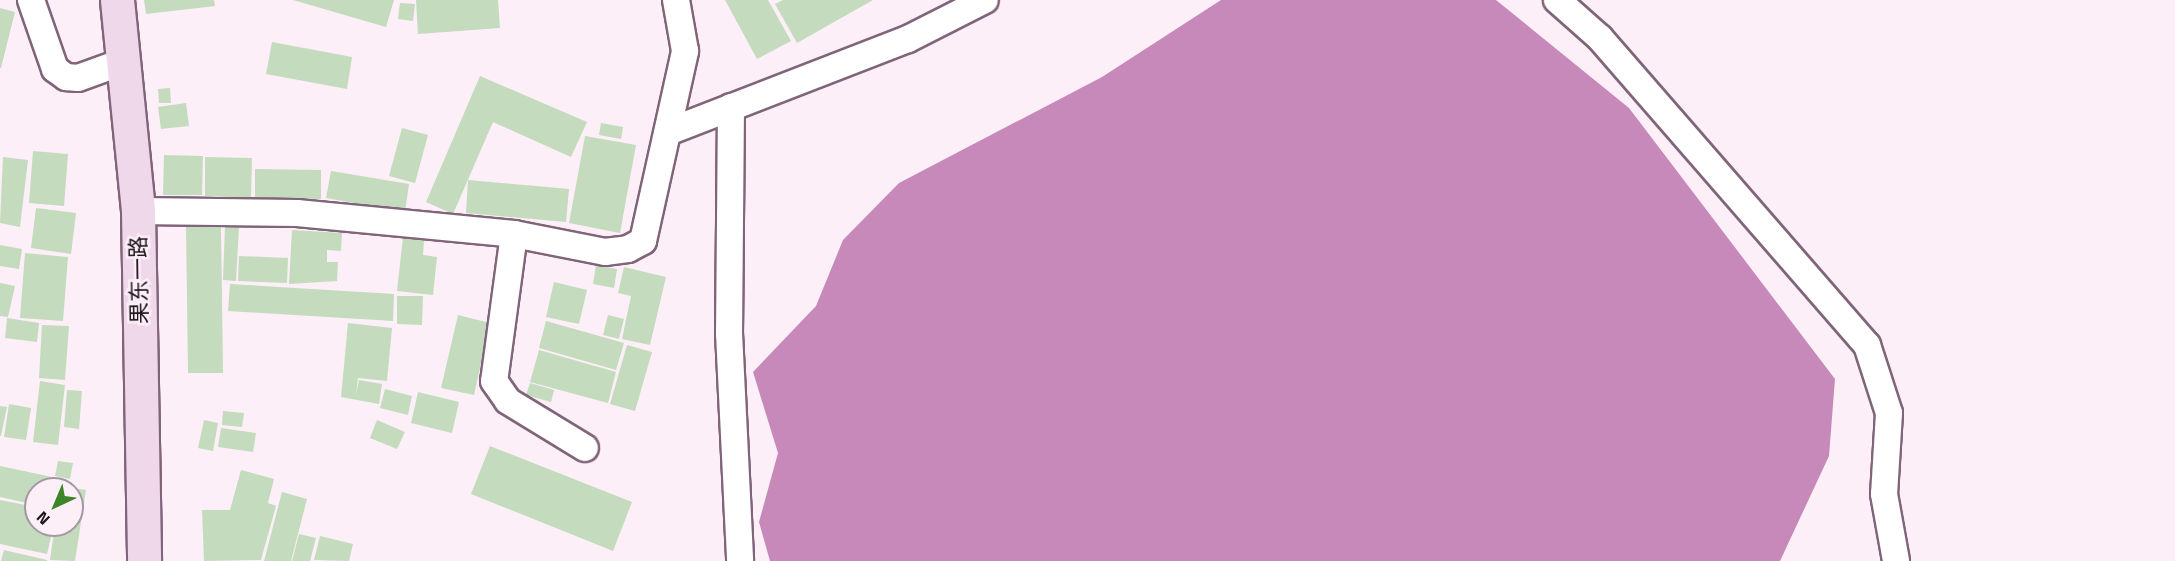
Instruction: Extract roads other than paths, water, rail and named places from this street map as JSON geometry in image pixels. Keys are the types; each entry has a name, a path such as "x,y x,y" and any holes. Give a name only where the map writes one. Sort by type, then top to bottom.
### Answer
{"main road":[{"name":"果东一路","path":"117,0 125,61 138,211 144,561"}],"street":[{"path":"31,0 55,69 66,77 78,78 125,61"},
{"path":"138,211 297,213 514,234 605,252 643,241 685,51 676,0"},
{"path":"668,132 908,39 985,0"},
{"path":"1557,0 1600,38 1867,345 1889,413 1884,494 1896,561"},
{"path":"730,107 729,333 740,561"},
{"path":"514,234 494,381 508,401 585,448"}]}
